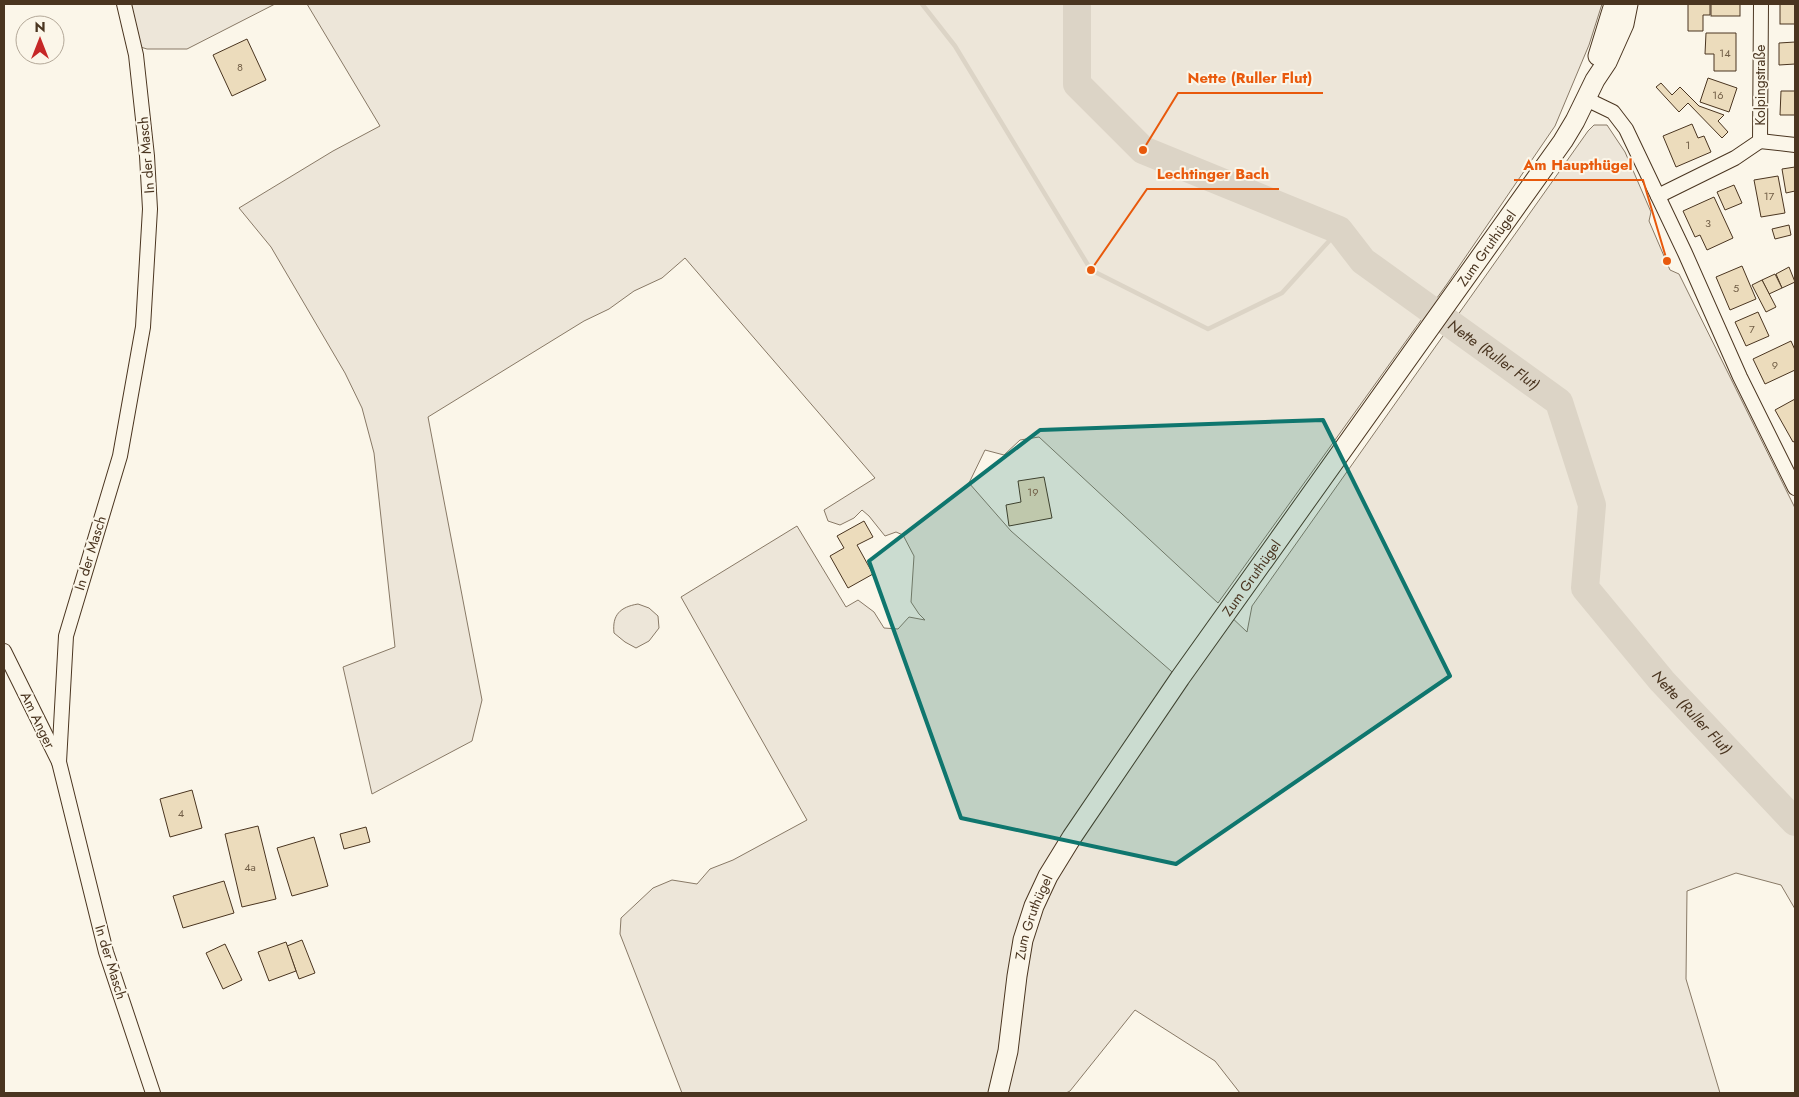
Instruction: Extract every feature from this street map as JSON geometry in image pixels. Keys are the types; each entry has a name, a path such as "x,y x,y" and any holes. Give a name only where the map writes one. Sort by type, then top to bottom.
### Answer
{"street":[{"name":"In der Masch","path":"124,4 136,55 148,156 150,209 143,327 120,456 66,636 59,762 106,952 153,1093"},
{"path":"1595,80 1598,58 1614,4"},
{"path":"1595,80 1607,62 1624,24 1628,4"},
{"name":"Kolpingstraße","path":"1658,196 1735,158 1760,141 1761,4"},
{"name":"Zum Gruthügel","path":"998,1093 1008,1051 1023,940 1034,906 1048,876 1072,836 1180,678 1563,141 1595,80"},
{"path":"1586,99 1613,112 1626,129 1740,377 1795,488"},
{"path":"1760,141 1795,145"},
{"name":"Am Anger","path":"4,651 59,762"}],"highlighted area":[{"path":"1323,420 1450,676 1176,864 961,818 869,561 1040,430"}],"shaded area":[{"path":"124,4 275,4 187,49 147,49 134,45"},
{"path":"307,4 1602,4 1589,45 1555,126 1447,284 1218,603 1039,437 1020,440 1004,455 985,450 969,483 1011,531 1179,678 1227,613 1247,632 1252,606 1588,131 1594,125 1607,125 1625,152 1651,212 1649,221 1670,270 1679,274 1795,508 1795,909 1781,885 1736,873 1687,891 1686,979 1720,1093 1240,1093 1215,1061 1135,1010 1070,1091 1066,1093 682,1093 620,934 621,918 653,888 672,880 697,884 710,869 733,860 807,820 681,597 797,526 846,607 858,600 874,612 884,628 898,629 909,617 925,620 911,602 914,556 903,535 896,532 885,536 862,510 854,518 840,525 828,521 824,510 875,478 685,258 662,278 634,291 609,309 584,321 428,417 482,700 472,741 372,794 343,667 395,647 374,453 362,408 345,373 271,247 239,208 333,151 380,126"},
{"path":"638,604 649,608 658,616 659,628 649,641 636,648 614,633 614,621 618,613 626,607"}],"building":[{"path":"1688,4 1710,4 1710,15 1703,15 1703,31 1688,31"},
{"path":"1711,4 1740,4 1740,16 1711,16"},
{"path":"1780,4 1795,4 1795,24 1780,24"},
{"path":"1706,33 1736,33 1736,71 1714,71 1714,54 1705,54"},
{"path":"247,39 266,80 232,96 213,55"},
{"path":"1795,42 1795,64 1779,65 1779,43"},
{"path":"1708,78 1737,88 1729,112 1700,102"},
{"path":"1661,83 1672,95 1680,87 1699,106 1724,115 1718,121 1728,132 1722,138 1688,103 1679,112 1656,87"},
{"path":"1781,91 1795,91 1795,115 1780,115"},
{"path":"1692,124 1698,138 1704,136 1711,152 1676,167 1663,136"},
{"path":"1795,167 1795,191 1786,193 1782,169"},
{"path":"1778,176 1785,213 1761,217 1754,180"},
{"path":"1734,185 1742,203 1725,210 1717,192"},
{"path":"1714,197 1733,238 1707,250 1700,235 1695,237 1683,211"},
{"path":"1789,225 1791,235 1775,239 1772,229"},
{"path":"1742,266 1756,299 1730,310 1716,277"},
{"path":"1789,267 1795,282 1782,288 1776,274"},
{"path":"1775,274 1782,288 1769,294 1762,280"},
{"path":"1762,280 1776,307 1766,312 1752,285"},
{"path":"1758,312 1769,336 1746,346 1735,322"},
{"path":"1791,341 1795,350 1795,370 1765,384 1753,359"},
{"path":"1795,399 1795,441 1793,442 1775,410"},
{"path":"1044,477 1052,518 1009,526 1006,505 1021,502 1018,481"},
{"path":"864,521 873,537 857,545 873,574 848,588 830,556 844,548 837,536"},
{"path":"192,790 202,828 170,837 160,799"},
{"path":"258,826 276,899 242,907 225,834"},
{"path":"366,827 370,842 344,849 340,834"},
{"path":"314,837 328,886 292,896 277,848"},
{"path":"224,881 234,913 183,928 173,896"},
{"path":"302,940 315,973 299,979 287,946"},
{"path":"286,942 296,971 269,981 258,952"},
{"path":"225,944 242,980 223,989 206,953"}],"waterway":[{"path":"922,4 955,46 1091,270 1208,329 1282,293 1339,230"},
{"name":"Nette (Ruller Flut)","path":"1077,4 1077,84 1143,150 1339,230 1363,261 1559,402 1592,505 1585,588 1662,681 1795,822"}],"place":[{"name":"Nette (Ruller Flut)","path":"1143,150"},
{"name":"Am Haupthügel","path":"1667,261"},
{"name":"Lechtinger Bach","path":"1091,270"}]}
